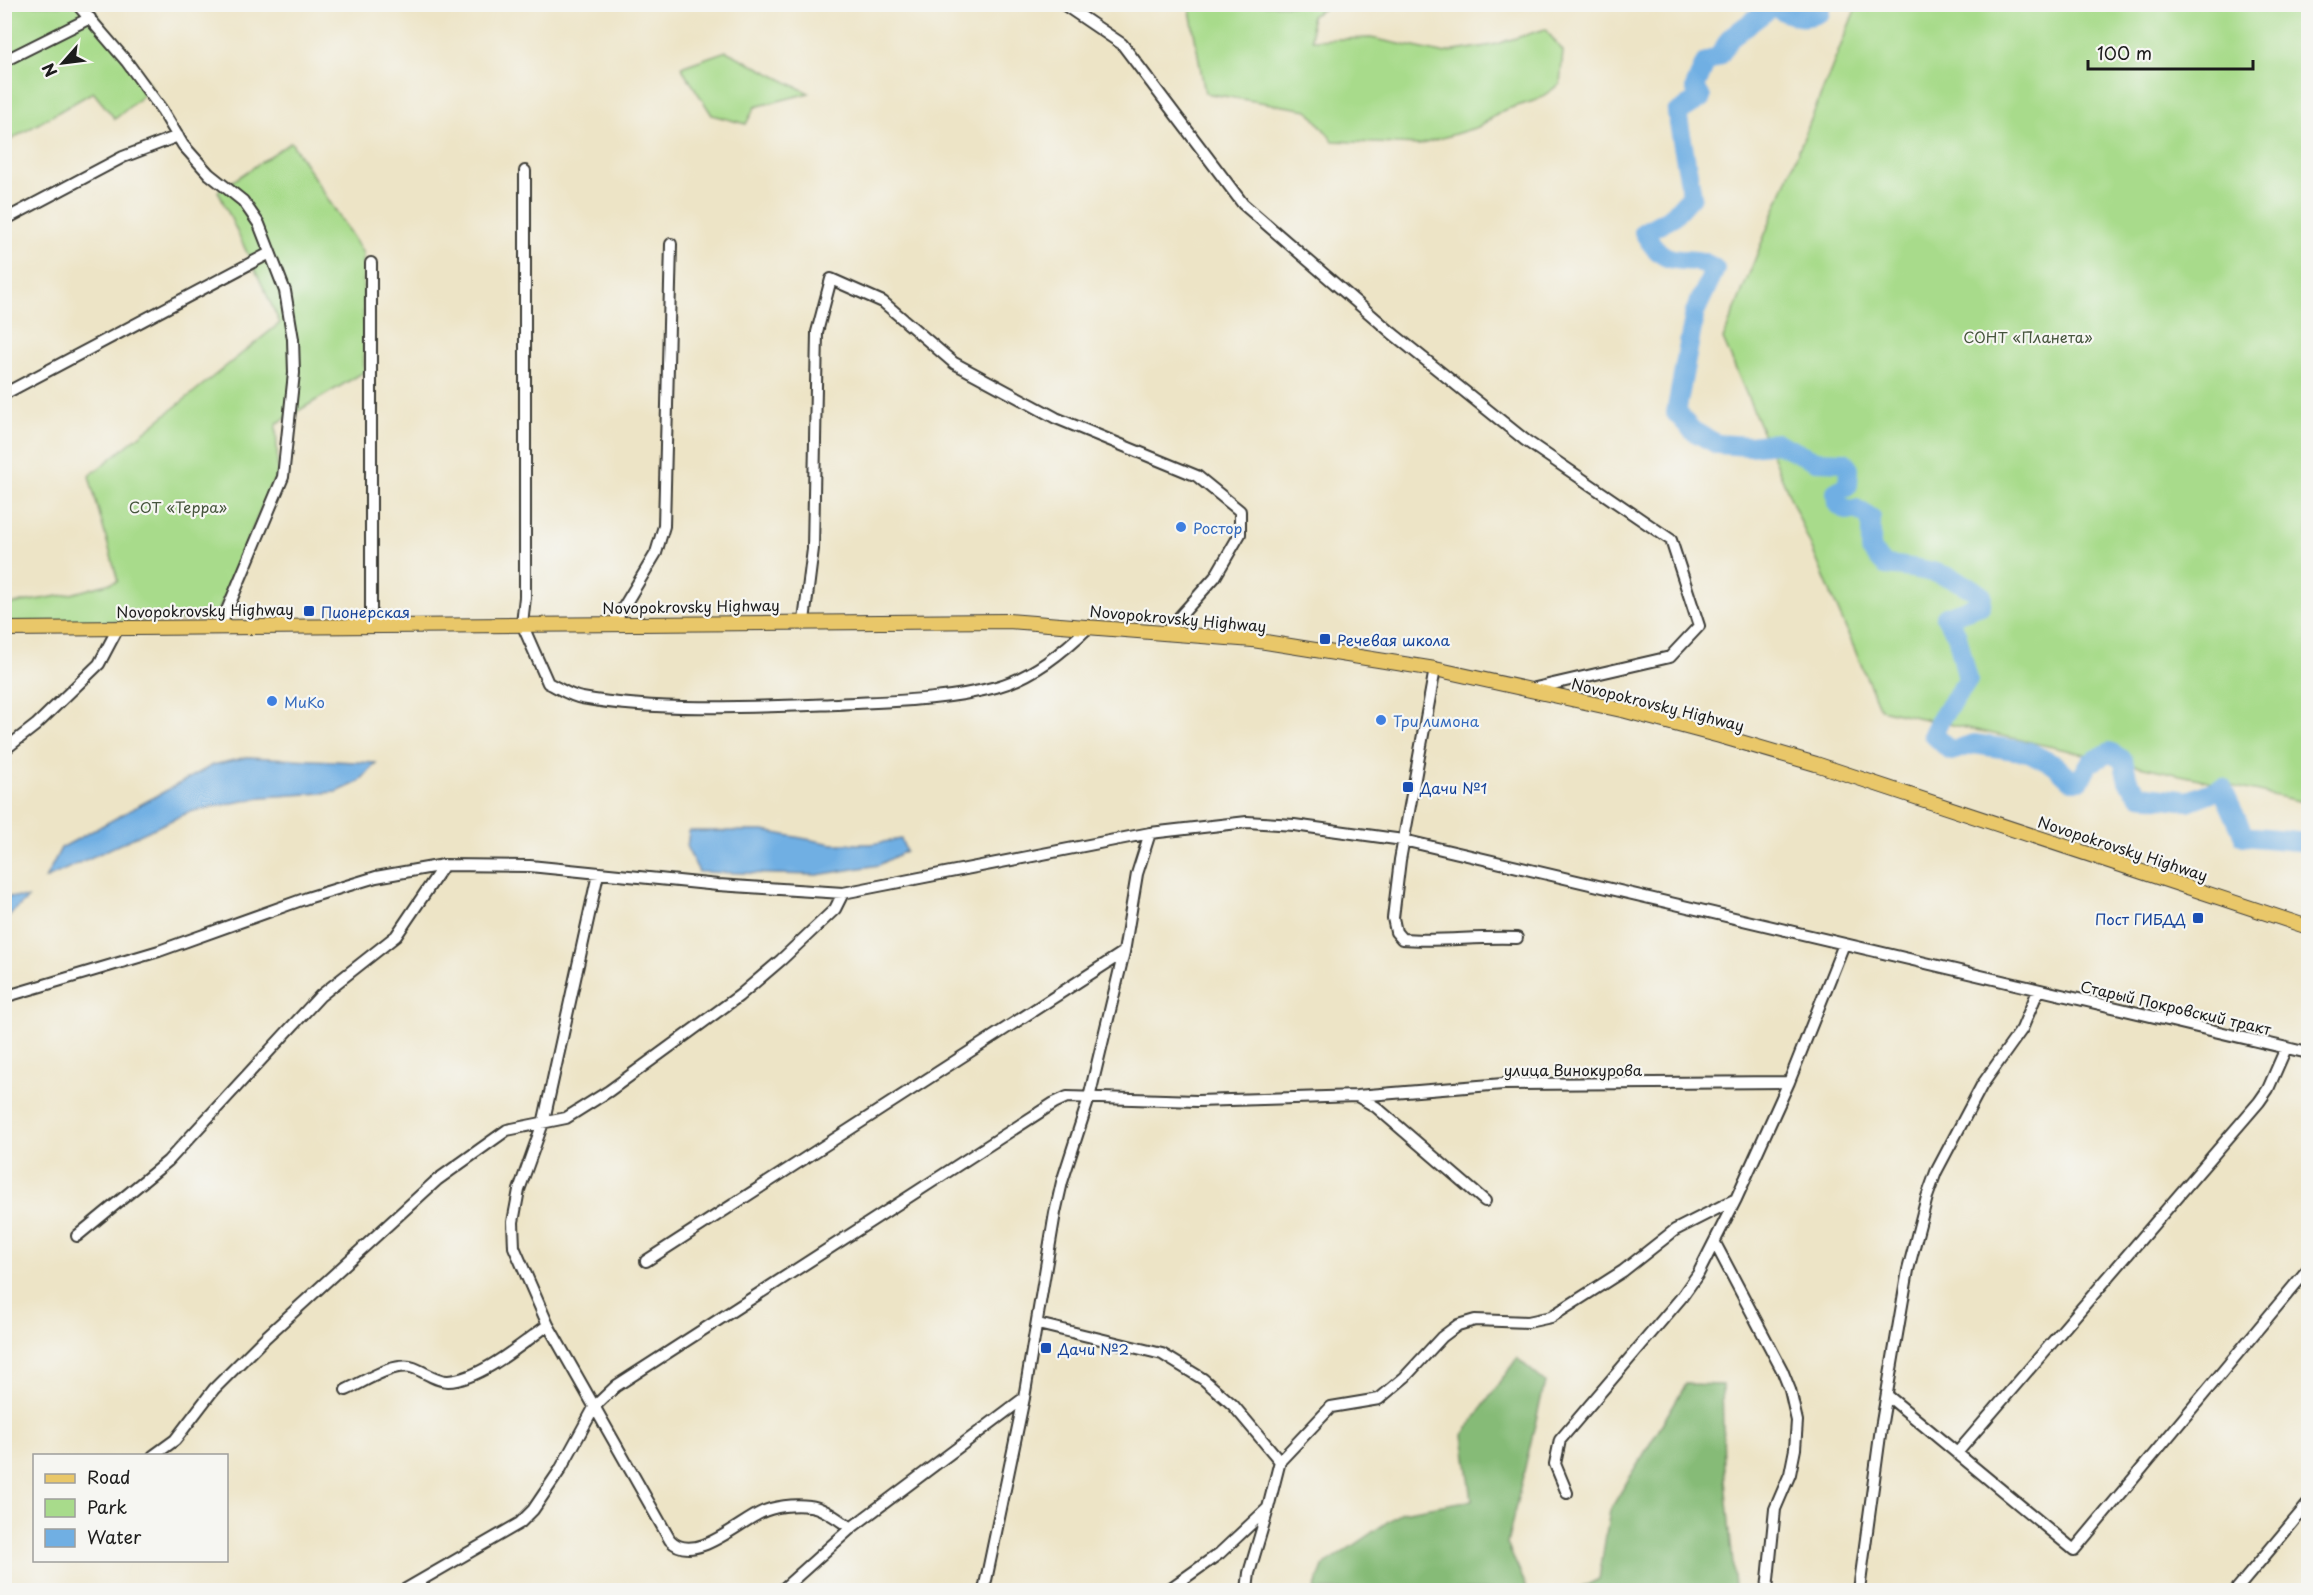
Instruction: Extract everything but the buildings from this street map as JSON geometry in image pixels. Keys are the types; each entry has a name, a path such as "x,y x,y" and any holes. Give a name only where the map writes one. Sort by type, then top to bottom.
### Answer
{"main road":[{"name":"Novopokrovsky Highway","path":"4,629 1008,621 1166,632 1320,649 1435,669 1528,689 1626,711 1779,752 2308,927"}],"street":[{"path":"77,4 127,62 178,136 209,174 243,201 259,224 285,291 293,339 288,455 283,477 220,627"},
{"path":"1063,4 1122,44 1243,204 1392,333 1525,440 1671,540 1699,626 1670,657 1528,689"},
{"path":"4,61 90,18"},
{"path":"4,220 123,157 178,136"},
{"path":"525,171 525,597 522,624 548,683 579,697 637,705 778,706 923,700 996,687 1036,670 1060,654 1090,626"},
{"path":"614,623 656,553 664,526 671,243"},
{"path":"4,394 270,253"},
{"path":"371,262 371,625"},
{"path":"804,621 813,549 817,332 831,279 883,302 954,363 1056,418 1197,476 1240,511 1240,534 1215,577 1166,632"},
{"path":"4,750 36,724 99,664 118,628"},
{"path":"1435,669 1403,840 1393,918 1396,932 1402,939 1480,936 1518,938"},
{"name":"Старый Покровский тракт","path":"4,997 159,951 307,898 376,878 444,865 530,866 598,874 843,893 1150,833 1247,822 1294,825 1403,840 2308,1053"},
{"path":"984,1590 1024,1398 1060,1192 1089,1098 1124,952 1137,874 1150,833"},
{"path":"77,1236 168,1161 320,996 396,936 444,865"},
{"path":"598,874 544,1120 519,1190 513,1222 514,1247 548,1325 670,1540 677,1547 687,1549 718,1539 760,1512 777,1507 813,1506 851,1528"},
{"path":"154,1454 175,1440 214,1389 266,1336 437,1180 507,1130 544,1120 566,1118 609,1091 740,996 835,909 843,893"},
{"path":"1567,1493 1555,1464 1560,1440 1681,1298 1715,1243 1789,1082 1844,944"},
{"path":"646,1262 1124,952"},
{"path":"1859,1590 1908,1270 1936,1172 1982,1085 2022,1029 2038,991"},
{"path":"1957,1453 2259,1102 2268,1089 2286,1048"},
{"name":"улица Винокурова","path":"404,1590 520,1523 533,1510 560,1470 596,1406 616,1386 1054,1103 1067,1097 1197,1101 1357,1096 1503,1084 1789,1082"},
{"path":"1357,1096 1376,1107 1485,1201"},
{"path":"1247,1590 1249,1573 1280,1461 1331,1407 1379,1399 1405,1377 1442,1337 1458,1325 1475,1320 1528,1322 1551,1317 1623,1271 1675,1230 1736,1199"},
{"path":"1715,1243 1782,1370 1797,1421 1790,1474 1775,1509 1767,1590"},
{"path":"1888,1396 2074,1550 2308,1269"},
{"path":"1038,1324 1162,1354 1203,1379 1233,1405 1280,1461"},
{"path":"346,1390 398,1367 412,1367 430,1376 448,1381 472,1374 513,1350 548,1325"},
{"path":"782,1590 851,1528 1024,1398"},
{"path":"2236,1590 2308,1504"},
{"path":"1168,1590 1220,1553 1268,1508"}],"green space":[{"path":"5,5 90,5 152,88 115,119 93,92 5,143"},
{"path":"1189,5 1331,5 1311,16 1312,40 1371,38 1442,53 1493,45 1545,29 1563,51 1560,84 1537,100 1504,110 1478,127 1419,145 1333,141 1308,110 1205,93"},
{"name":"СОНТ «Планета»","path":"1857,5 2308,5 2308,803 1880,709 1723,339"},
{"path":"726,51 809,93 755,107 746,124 712,115 681,67"},
{"name":"СОТ «Терра»","path":"291,142 363,253 364,372 276,424 278,476 270,487 215,620 5,623 5,605 71,594 118,581 89,476 280,323 218,191"},
{"path":"1517,1358 1545,1382 1507,1544 1528,1590 1314,1590 1323,1566 1402,1512 1472,1500 1463,1435"},
{"path":"1686,1384 1722,1385 1724,1469 1735,1586 1731,1590 1577,1590 1599,1579 1610,1510"}],"water":[{"path":"247,757 376,763 359,782 337,792 263,797 189,812 45,879 61,848 213,765"},
{"path":"689,831 764,831 833,844 871,844 901,839 906,851 879,865 817,875 699,872 687,848"},
{"path":"4,896 28,898 5,919"}],"waterway":[{"path":"1820,4 1820,12 1808,16 1791,14 1773,6 1731,37 1719,56 1705,63 1695,87 1701,98 1677,113 1692,195 1672,217 1644,232 1653,246 1662,254 1678,260 1705,263 1715,269 1695,312 1676,413 1693,431 1717,444 1749,446 1777,443 1816,461 1844,462 1849,469 1848,485 1836,492 1837,503 1846,510 1856,509 1871,518 1871,550 1885,565 1936,573 1960,582 1982,596 1981,605 1946,617 1957,635 1968,680 1942,716 1933,734 1951,751 1974,744 2029,752 2056,766 2071,780 2080,780 2090,763 2110,752 2123,760 2128,781 2140,795 2188,801 2222,788 2244,836 2308,842"}],"place":[{"name":"Ростор","path":"1181,527"},
{"name":"Пионерская","path":"309,611"},
{"name":"Речевая школа","path":"1325,639"},
{"name":"МиКо","path":"272,701"},
{"name":"Три лимона","path":"1381,720"},
{"name":"Дачи №1","path":"1408,787"},
{"name":"Пост ГИБДД","path":"2198,918"},
{"name":"Дачи №2","path":"1046,1348"}]}
